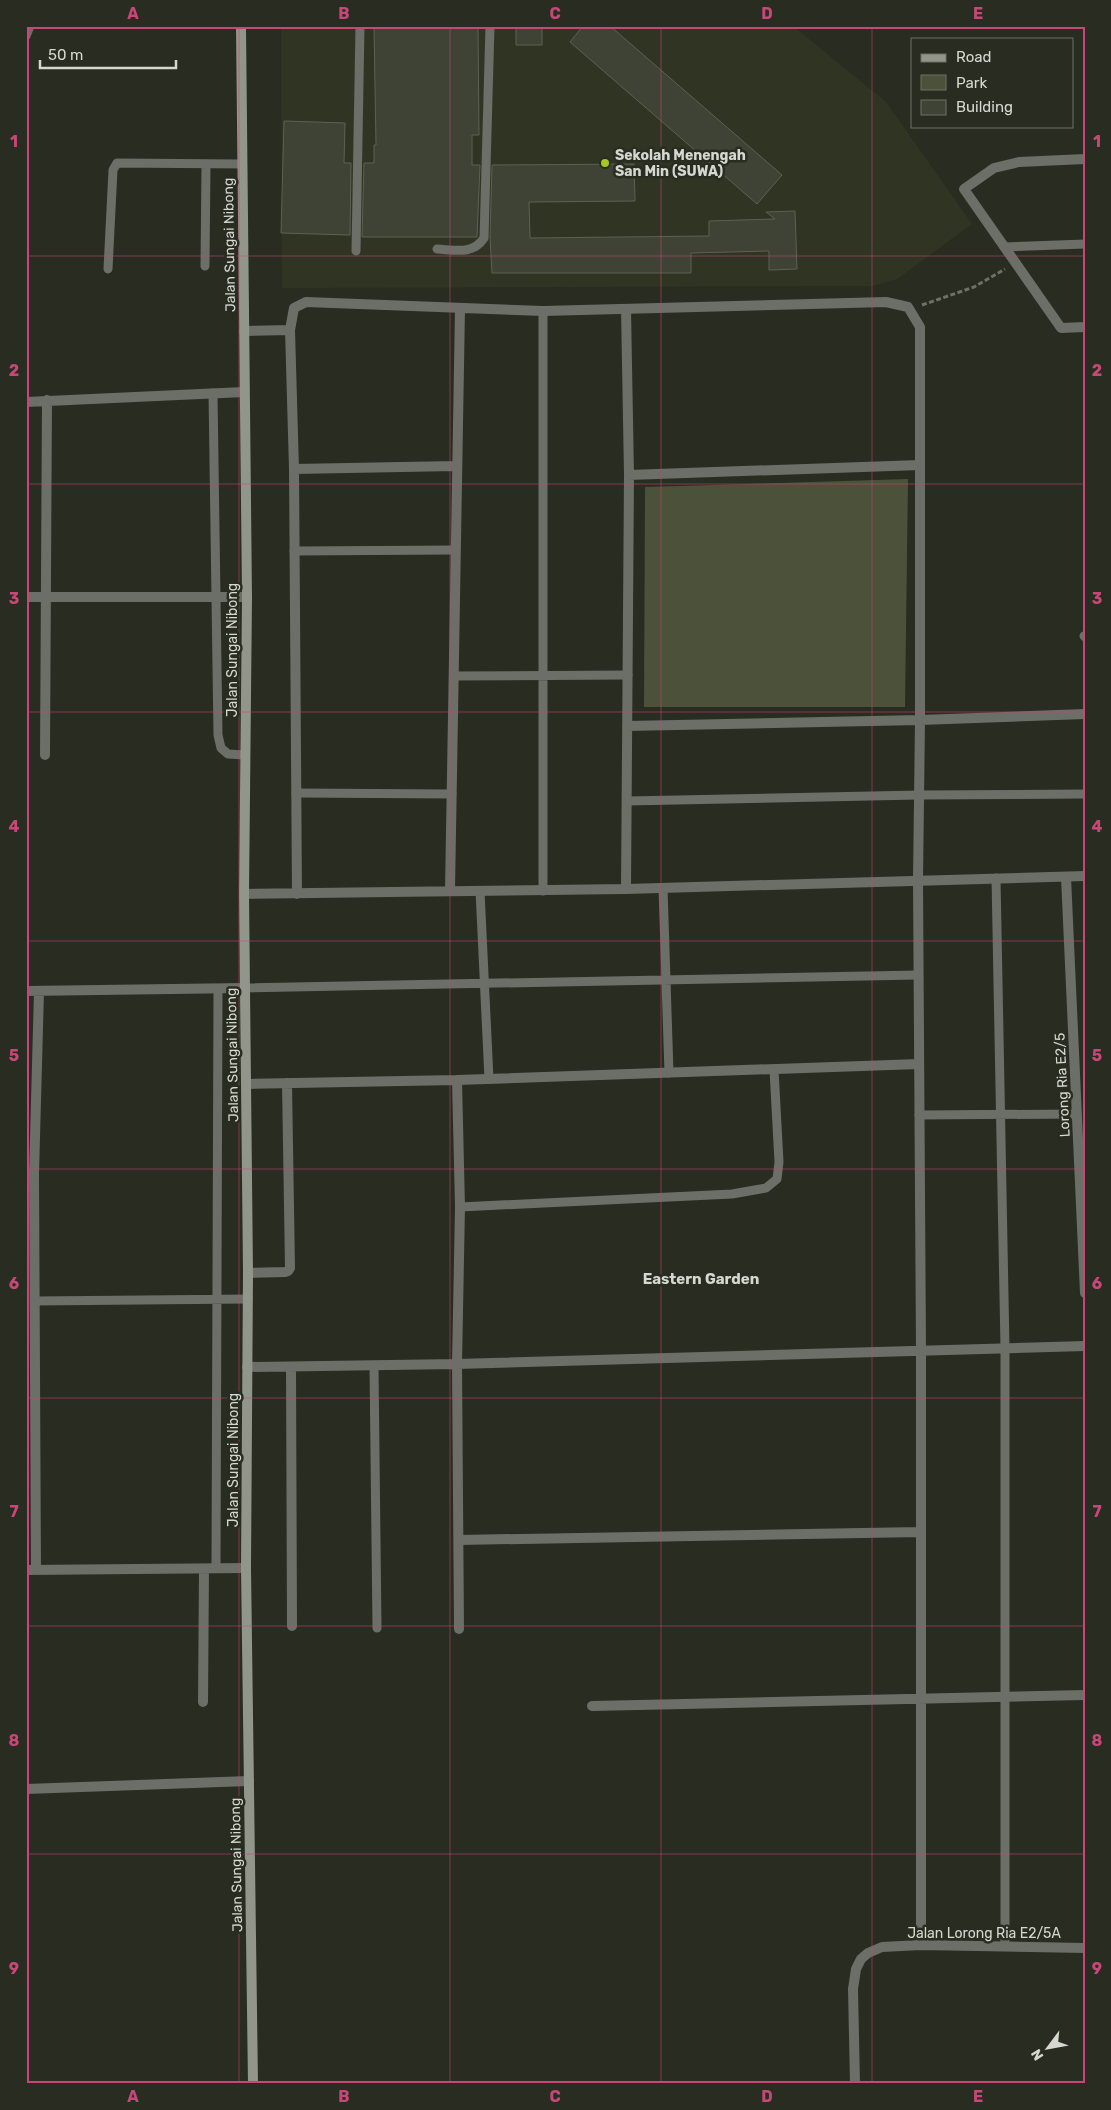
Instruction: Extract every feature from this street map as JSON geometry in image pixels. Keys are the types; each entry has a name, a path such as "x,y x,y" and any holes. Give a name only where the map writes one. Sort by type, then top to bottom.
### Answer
{"street":[{"name":"Jalan Sungai Nibong","path":"241,26 246,597 244,894 248,1273 246,1568 253,2084"},
{"path":"1085,159 1019,162 994,168 964,189 1060,328 1085,327"},
{"path":"297,894 294,469 290,330 294,308 306,302 543,311 886,302 908,307 920,327 918,975 921,1351 921,1945"},
{"path":"450,890 460,308"},
{"path":"626,309 629,475 626,889"},
{"path":"244,331 290,330"},
{"path":"26,402 244,392"},
{"path":"45,755 47,400"},
{"path":"629,475 920,465"},
{"path":"294,469 456,466"},
{"path":"26,597 246,597"},
{"path":"628,726 920,720 1085,714"},
{"path":"244,894 626,889 1085,876"},
{"name":"Lorong Ria E2/5","path":"1066,877 1085,1293"},
{"path":"26,991 244,988"},
{"path":"38,991 30,1174 35,1301 31,1570 246,1568"},
{"path":"247,1084 457,1080 919,1064"},
{"path":"457,1080 460,1207 457,1364 460,1540 459,1629"},
{"path":"248,1273 285,1272 290,1268 287,1083"},
{"path":"247,1367 457,1364 1085,1346"},
{"path":"291,1367 292,1626"},
{"path":"460,1540 920,1532"},
{"path":"203,1702 204,1569"},
{"path":"592,1706 1085,1695"},
{"path":"26,1789 249,1780"},
{"name":"Jalan Lorong Ria E2/5A","path":"855,2084 853,1988 856,1969 861,1959 868,1953 882,1947 921,1945 1085,1948"}],"lane":[{"path":"26,36 30,26"},
{"path":"356,251 360,26"},
{"path":"437,249 468,251 479,246 484,238 490,26"},
{"path":"108,269 113,170 117,163 242,164"},
{"path":"205,266 206,164"},
{"path":"1004,247 1085,244"},
{"path":"543,311 543,890"},
{"path":"213,393 218,735 221,748 228,754 245,755"},
{"path":"294,551 455,550"},
{"path":"454,676 628,675"},
{"path":"296,793 452,794"},
{"path":"627,801 919,795 1085,794"},
{"path":"996,878 1005,1348 1005,1946"},
{"path":"663,888 669,1073"},
{"path":"480,891 489,1079"},
{"path":"244,988 918,975"},
{"path":"216,1568 218,989"},
{"path":"460,1207 732,1194 766,1188 777,1179 779,1162 774,1070"},
{"path":"919,1114 1077,1114"},
{"path":"35,1301 248,1299"},
{"path":"374,1366 376,1628"}],"path":[{"path":"911,312 927,302 974,287 1016,263"}],"shaded area":[{"name":"Sekolah Menengah San Min (SUWA)","path":"281,26 793,26 886,102 972,224 897,279 872,286 282,288"}],"green space":[{"path":"908,479 905,707 644,707 645,487"}],"building":[{"path":"374,26 478,26 479,135 472,135 472,165 480,165 477,237 362,237 364,163 374,163 374,145 376,145"},
{"path":"516,26 542,26 542,45 516,45"},
{"path":"583,26 610,26 782,175 757,204 570,42"},
{"path":"284,121 345,123 344,163 351,163 350,235 281,233"},
{"path":"634,164 635,201 529,202 530,238 709,236 709,221 775,219 766,212 795,211 797,269 769,270 769,251 691,253 691,273 492,273 490,237 492,165"}],"place":[{"name":"Sekolah Menengah San Min (SUWA)","path":"605,163"}],"district":[{"name":"Eastern Garden","path":"701,1279"}]}
